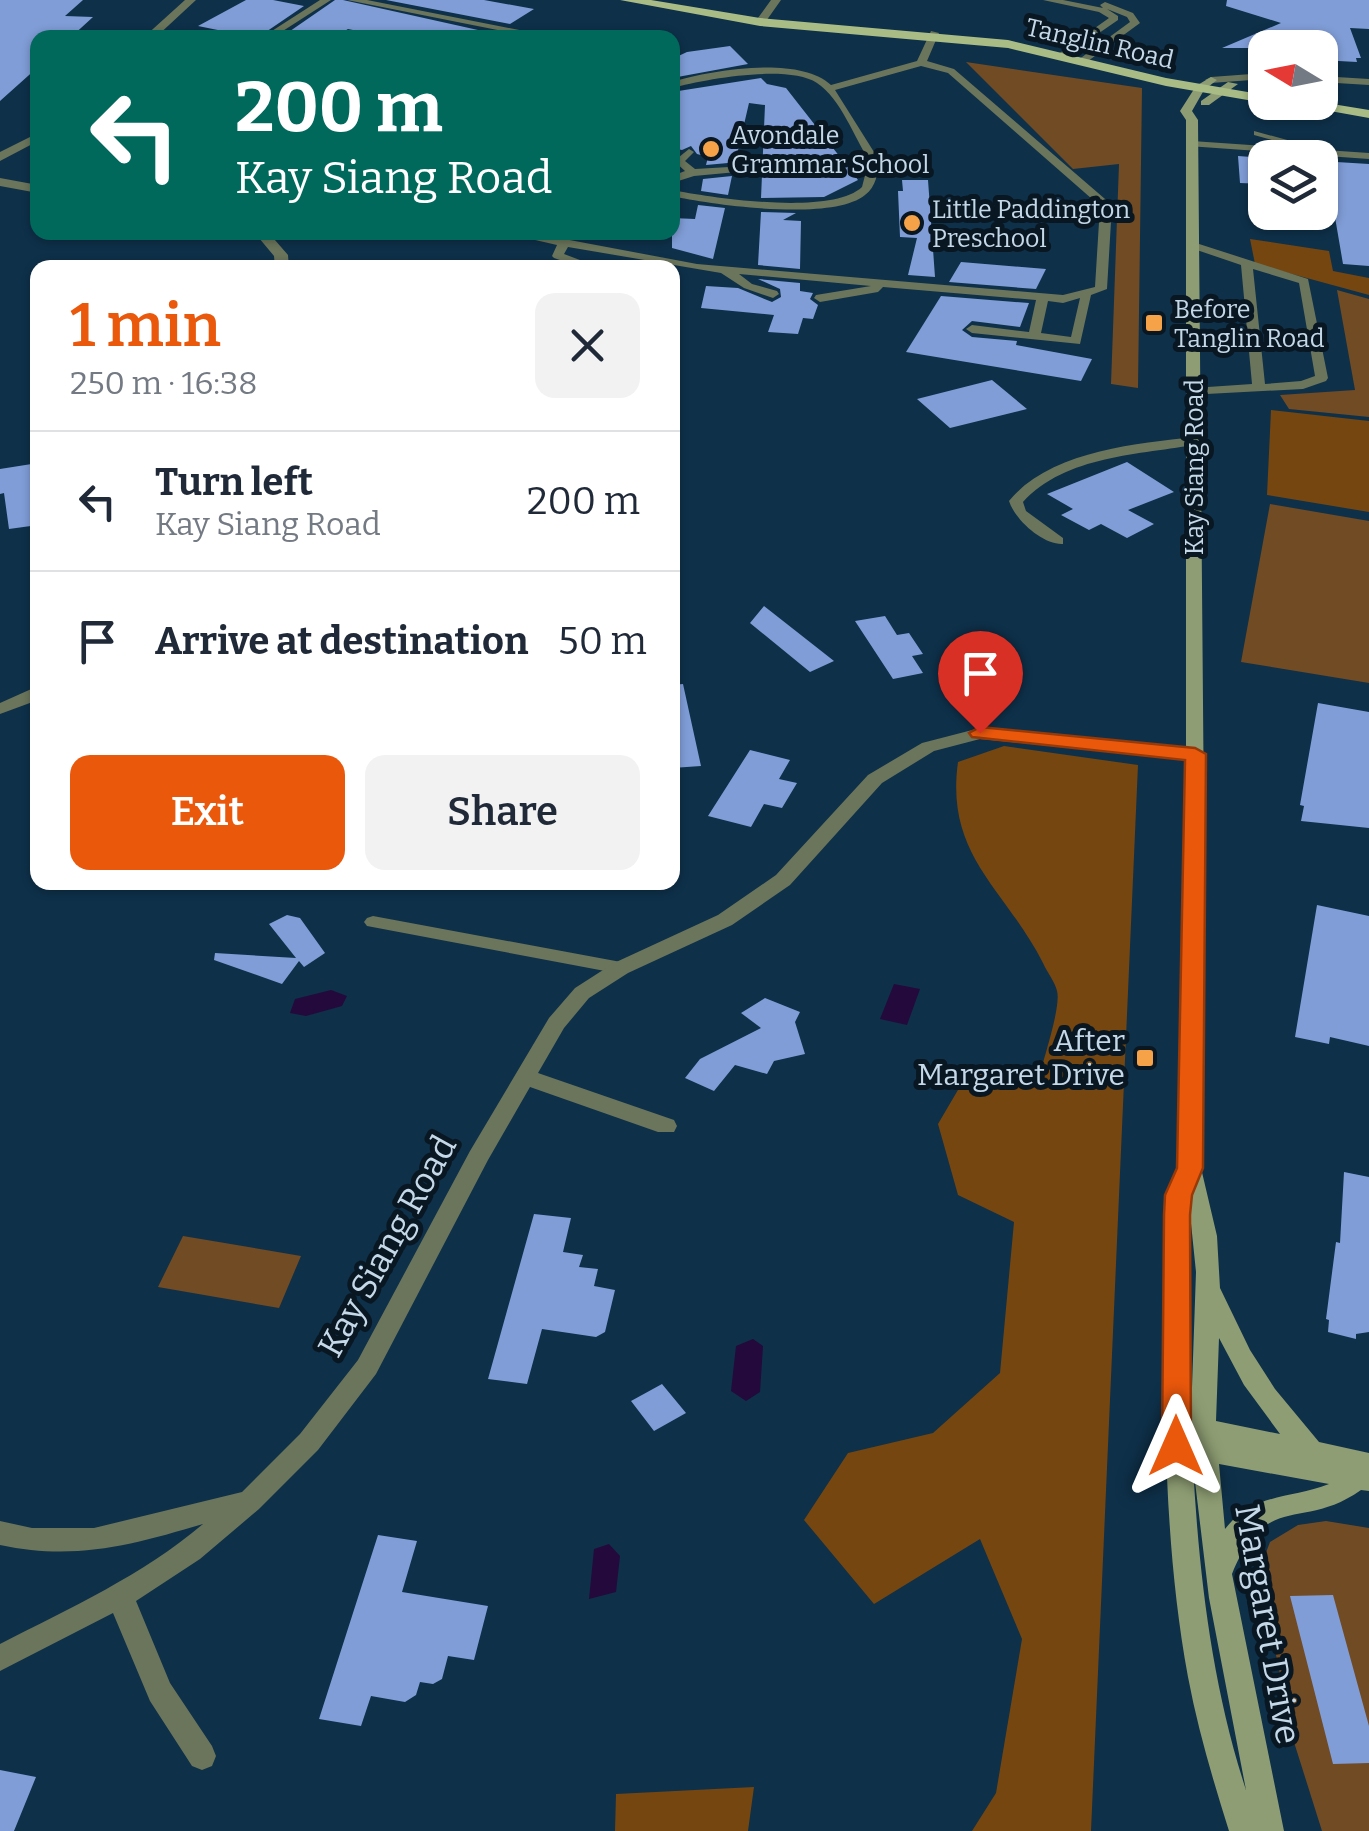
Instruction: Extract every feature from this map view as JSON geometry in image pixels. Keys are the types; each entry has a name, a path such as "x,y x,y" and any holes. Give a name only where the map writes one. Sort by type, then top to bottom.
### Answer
{"main road":[{"name":"Tanglin Road","path":"626,0 762,20 1008,44 1248,95"},
{"name":"Tanglin Road","path":"646,0 762,20"},
{"name":"Tanglin Road","path":"1076,57 1166,82 1248,88"},
{"path":"1166,82 1194,111 1248,103"},
{"path":"1338,100 1369,104"},
{"path":"1338,109 1369,114"}],"street":[{"path":"157,30 191,0"},
{"path":"762,20 776,0"},
{"path":"1338,80 1369,82"},
{"path":"1194,111 1215,86 1248,81"},
{"path":"1215,86 1248,81"},
{"name":"Kay Siang Road","path":"1194,111 1195,754 1190,1168 1204,1213 1204,1439"},
{"path":"0,156 30,140"},
{"path":"0,182 30,188"},
{"path":"267,240 281,260"},
{"path":"0,710 30,697"},
{"name":"Kay Siang Road","path":"0,1658 120,1596 192,1551 250,1502 309,1442 367,1367 478,1157 556,1023 582,993 621,968 725,920 782,880 875,779 928,747 980,733 1195,754"},
{"path":"526,1077 666,1126"},
{"name":"Kay Siang Road","path":"1176,1435 1178,1195 1190,1168"},
{"path":"1205,1281 1232,1346 1254,1384 1278,1417 1312,1452"},
{"path":"1244,1831 1198,1658 1179,1514 1176,1435 1312,1452 1364,1475"},
{"path":"1204,1439 1364,1475"},
{"name":"Margaret Drive","path":"1204,1439 1216,1582 1268,1831"},
{"path":"1216,1582 1225,1553 1241,1526 1264,1510 1332,1494 1364,1475"},
{"path":"0,1533 30,1542 108,1540 250,1502"},
{"path":"120,1596 160,1692 202,1756"}],"lane":[{"path":"279,30 326,0"},
{"path":"352,0 513,30"},
{"path":"1048,0 1102,10 1115,18 1076,57"},
{"path":"1076,57 1135,23 1130,15 1114,7 1086,0"},
{"path":"921,63 933,35"},
{"path":"680,263 1043,297 1086,296 1102,289 1106,210 1102,199 962,78 921,63 828,90"},
{"path":"680,83 728,73 772,72 817,78 874,160 871,179 861,194 821,205 714,201 680,195"},
{"path":"1258,133 1282,140"},
{"path":"1192,144 1248,148"},
{"path":"689,152 680,160 690,170"},
{"path":"1338,154 1369,156"},
{"path":"680,176 690,170 733,170 736,165"},
{"path":"552,240 661,260"},
{"path":"564,242 558,256 564,260"},
{"path":"1192,245 1298,278 1308,286 1322,378 1314,384 1193,392"},
{"path":"1247,262 1259,389"},
{"path":"724,269 748,286 774,294"},
{"path":"820,298 894,284"},
{"path":"972,329 1076,341 1086,296"},
{"path":"1034,337 1043,297"},
{"path":"1058,541 1020,514 1016,501 1024,488 1074,466 1141,449 1194,442"},
{"path":"374,922 621,968"}],"shaded area":[{"path":"966,62 1142,88 1138,388 1111,384 1119,164 1073,169"},
{"path":"1250,239 1329,251 1333,271 1369,278 1369,295 1255,264"},
{"path":"1337,290 1369,299 1369,417 1289,409 1280,395 1355,390"},
{"path":"1271,410 1369,421 1369,512 1267,495"},
{"path":"1270,504 1369,521 1369,683 1241,662"},
{"path":"1004,746 1138,765 1091,1831 972,1831 996,1793 1022,1639 980,1539 874,1604 804,1520 848,1453 933,1433 1000,1373 1014,1222 958,1195 938,1124 972,1066 1042,1067 1057,1007 1053,981 981,870 960,823 956,795 958,762"},
{"path":"894,984 920,989 907,1025 880,1019"},
{"path":"331,990 347,996 342,1006 306,1016 290,1013 295,999"},
{"path":"183,1236 301,1256 279,1308 158,1287"},
{"path":"753,1339 763,1346 760,1392 746,1401 731,1391 736,1346"},
{"path":"1326,1521 1369,1528 1369,1831 1322,1831 1293,1739 1259,1571 1270,1542 1298,1525"},
{"path":"609,1544 620,1556 616,1592 589,1599 594,1549"},
{"path":"754,1787 748,1831 615,1831 616,1794"}],"building":[{"path":"0,0 83,0 65,16 93,17 79,30 30,30 30,74 0,101"},
{"path":"246,0 304,6 269,30 198,26"},
{"path":"335,0 343,0 478,30 348,29 292,30"},
{"path":"386,0 484,0 534,9 510,24"},
{"path":"1227,0 1369,0 1369,29 1350,28 1361,58 1356,58 1357,62 1338,61 1338,30 1264,30 1281,23 1226,6"},
{"path":"1248,37 1248,48 1222,48"},
{"path":"730,46 748,64 680,77 680,55"},
{"path":"761,78 767,84 786,88 858,180 824,197 761,198 765,105 749,103 736,159 706,165 708,157 697,154 691,146 680,150 680,91"},
{"path":"1238,156 1248,157 1248,183 1240,183"},
{"path":"1338,162 1369,164 1369,266 1343,264 1337,230"},
{"path":"732,176 728,195 701,191 703,179"},
{"path":"902,180 928,180 935,277 908,275 917,238 900,237 898,191 903,191"},
{"path":"698,205 725,208 713,259 672,248 672,240 680,240 680,218 695,219"},
{"path":"761,212 796,213 783,220 801,221 800,269 758,265"},
{"path":"961,262 1046,269 1036,289 949,282"},
{"path":"758,279 800,283 800,291 813,293 810,299 818,305 813,319 803,318 798,334 768,332 774,315 701,308 706,286 738,288 772,302 781,297 780,289"},
{"path":"941,296 1029,303 1020,327 972,321 962,330 972,337 1017,341 1016,345 1092,359 1081,381 906,352"},
{"path":"992,380 1027,409 950,428 917,399"},
{"path":"1127,462 1174,492 1128,510 1154,524 1127,538 1101,524 1089,530 1061,515 1073,509 1047,494"},
{"path":"30,464 30,526 9,529 4,493 0,494 0,469"},
{"path":"764,606 834,661 810,672 750,623"},
{"path":"885,616 897,635 909,633 923,654 912,656 923,673 893,679 855,621"},
{"path":"683,684 701,766 680,767"},
{"path":"1318,703 1369,712 1369,828 1301,821 1304,806 1300,805"},
{"path":"750,750 790,760 779,779 797,783 782,808 764,804 751,827 708,816"},
{"path":"1317,905 1369,916 1369,1046 1330,1037 1329,1044 1295,1037"},
{"path":"287,915 300,918 325,953 304,967 299,961 282,984 214,960 215,953 296,958 269,924"},
{"path":"765,998 800,1012 795,1022 805,1054 774,1061 767,1074 735,1065 714,1091 685,1078 700,1059 761,1028 741,1013"},
{"path":"1344,1172 1369,1177 1369,1332 1356,1334 1356,1339 1328,1332 1326,1319 1336,1242 1340,1243"},
{"path":"534,1214 571,1218 563,1252 583,1255 579,1267 598,1269 594,1286 615,1290 605,1332 596,1337 542,1329 527,1384 488,1379"},
{"path":"662,1384 686,1413 654,1431 631,1401"},
{"path":"378,1535 417,1541 402,1592 488,1606 474,1660 448,1656 442,1679 433,1684 420,1682 416,1695 405,1702 371,1696 361,1726 319,1719"},
{"path":"1333,1595 1369,1726 1369,1763 1333,1764 1290,1596"},
{"path":"0,1770 36,1777 14,1831 0,1831"}],"place":[{"name":"Avondale Grammar School","path":"711,149"},
{"name":"Little Paddington Preschool","path":"912,223"},
{"name":"Before Tanglin Road","path":"1154,323"},
{"name":"After Margaret Drive","path":"1145,1058"}],"route":[{"path":"980,733 1195,754 1190,1168 1178,1195 1176,1446"}]}
